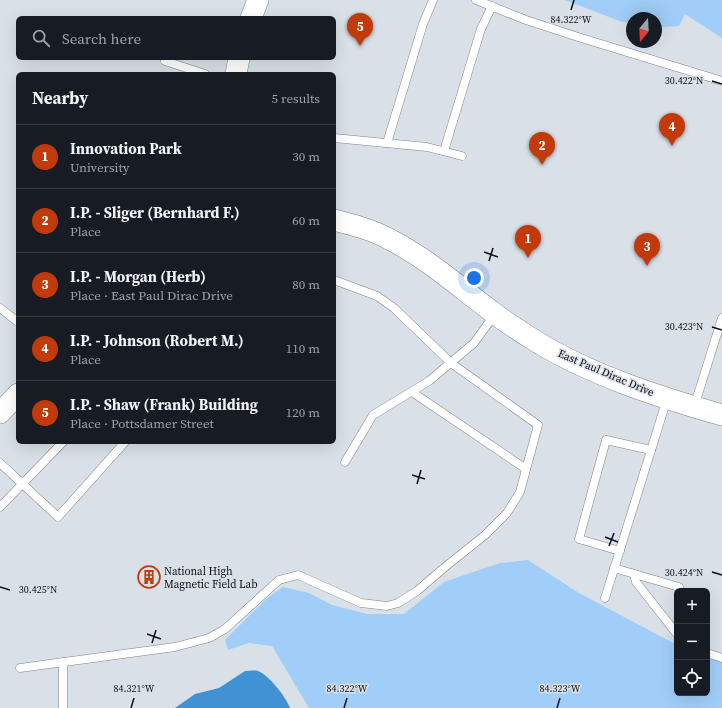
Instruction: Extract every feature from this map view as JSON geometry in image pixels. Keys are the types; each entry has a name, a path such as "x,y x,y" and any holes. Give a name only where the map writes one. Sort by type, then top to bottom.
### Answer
{"street":[{"path":"252,16 258,0"},
{"path":"236,72 239,60"},
{"name":"East Paul Dirac Drive","path":"336,221 363,228 391,240 437,269 495,314 536,341 574,362 666,399 722,415"}],"lane":[{"path":"387,143 423,24 433,0"},
{"path":"476,0 526,20 570,35 722,81"},
{"path":"444,151 481,29 492,6"},
{"path":"165,60 199,72"},
{"path":"336,138 427,147 462,156"},
{"path":"20,668 175,647 209,638 225,629 279,580 298,575 361,603 387,606 398,603 417,591 485,535 507,513 520,492 538,425 451,363 394,308 377,296 336,281"},
{"path":"0,308 16,320"},
{"path":"345,462 373,415 429,381 451,363 474,342 495,314"},
{"path":"694,407 722,318"},
{"path":"412,392 526,469"},
{"path":"605,598 666,399"},
{"path":"620,550 579,539 606,440 651,450"},
{"path":"0,507 61,444"},
{"path":"0,463 58,517 123,444"},
{"path":"614,568 679,587"},
{"path":"634,574 636,582 674,630"},
{"path":"710,654 722,658"},
{"path":"63,662 63,708"}],"shaded area":[{"path":"565,0 722,0 722,38 685,14 679,26 662,27 662,12 626,12 626,22"},
{"path":"528,560 579,593 674,643 674,696 710,696 710,656 722,661 722,708 309,708 272,646 249,643 228,650 225,640 266,599 283,587 309,593 332,605 367,614 404,614 444,582 500,563"},
{"path":"245,671 258,671 267,677 281,693 290,708 175,708 195,694 219,688"}],"place":[{"name":"I.P. - Shaw (Frank) Building","path":"360,46"},
{"name":"I.P. - Johnson (Robert M.)","path":"672,146"},
{"name":"I.P. - Sliger (Bernhard F.)","path":"542,165"},
{"name":"Innovation Park","path":"528,258"},
{"name":"I.P. - Morgan (Herb)","path":"647,266"},
{"name":"National High Magnetic Field Lab","path":"149,577"}]}
